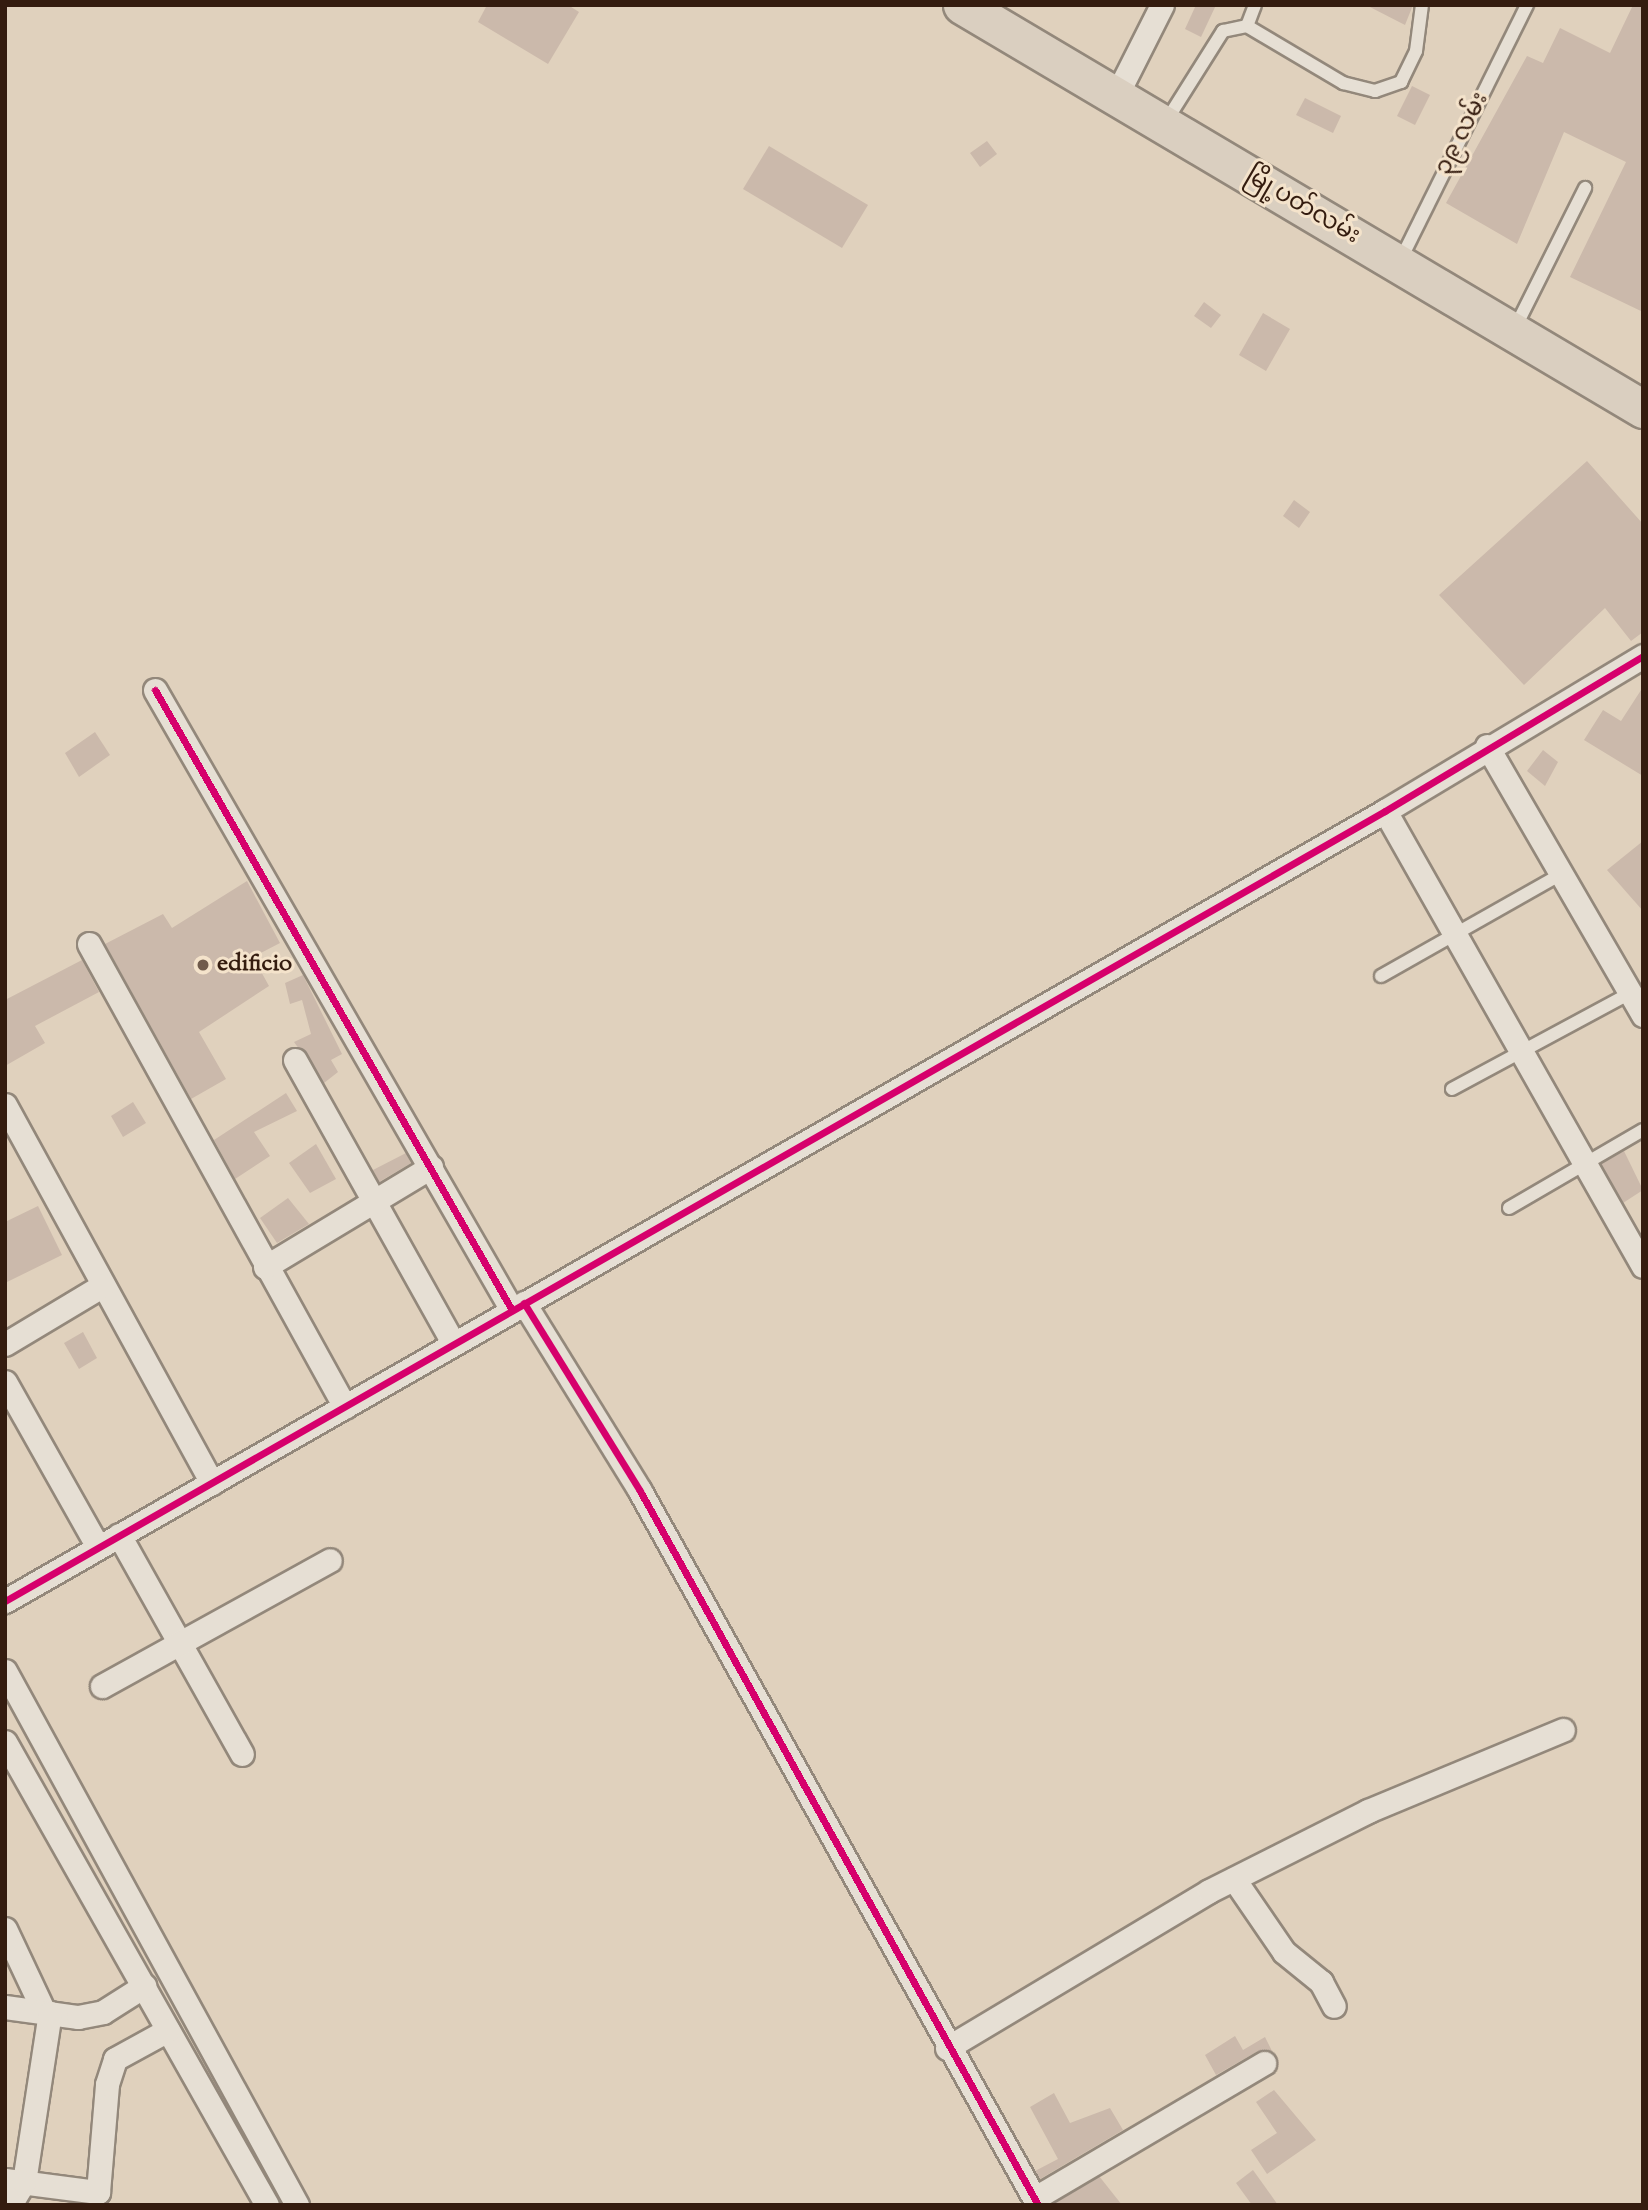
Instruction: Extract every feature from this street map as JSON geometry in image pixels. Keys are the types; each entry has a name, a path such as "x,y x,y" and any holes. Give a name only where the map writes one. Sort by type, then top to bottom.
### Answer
{"main road":[{"name":"မြို့ပတ်လမ်း","path":"962,5 1643,409"}],"street":[{"path":"1115,98 1162,5"},
{"path":"5,1601 1385,811 1487,746 1643,656"},
{"path":"155,690 431,1167 653,1515 947,2048 1037,2202 1264,2063"},
{"path":"1487,746 1643,1015"},
{"path":"1385,811 1643,1266"},
{"path":"89,944 265,1267 345,1407"},
{"path":"295,1060 454,1344"},
{"path":"5,1105 212,1483"},
{"path":"265,1267 431,1167"},
{"path":"5,1344 103,1284"},
{"path":"5,1382 98,1547"},
{"path":"119,1535 242,1754"},
{"path":"102,1686 330,1560"},
{"path":"5,1671 35,1779 144,1986 267,2205"},
{"path":"947,2048 1234,1879 1368,1811 1563,1730"},
{"path":"5,1742 35,1779 298,2205"},
{"path":"1234,1879 1284,1952 1321,1982 1334,2006"},
{"path":"5,1929 47,2012 10,2205"},
{"path":"5,2007 47,2012 103,2012 144,1986"},
{"path":"15,2181 98,2192 104,2175 104,2108 115,2059 169,2030"}],"lane":[{"path":"1247,26 1255,5"},
{"path":"1163,126 1223,31 1247,26 1343,83 1375,91 1401,82 1416,51 1422,5"},
{"name":"၃၉ လမ်း","path":"1399,263 1527,5"},
{"path":"1513,331 1585,188"},
{"path":"1381,976 1561,874"},
{"path":"1452,1089 1630,993"},
{"path":"1508,1208 1643,1130"}],"building":[{"path":"487,5 568,5 579,12 548,64 478,22"},
{"path":"1196,5 1216,5 1201,37 1185,29"},
{"path":"1366,5 1413,5 1405,25"},
{"path":"1633,5 1643,5 1643,312 1570,277 1626,162 1564,132 1517,244 1446,203 1527,56 1543,63 1560,28 1610,53"},
{"path":"1412,86 1430,95 1415,125 1397,116"},
{"path":"1305,98 1341,116 1333,133 1296,115"},
{"path":"987,141 997,154 980,167 970,153"},
{"path":"769,146 868,205 842,248 743,189"},
{"path":"1204,302 1221,315 1211,328 1194,316"},
{"path":"1263,313 1290,329 1266,371 1239,355"},
{"path":"1587,461 1643,524 1643,632 1631,641 1605,608 1524,685 1439,595"},
{"path":"1294,500 1310,512 1299,528 1283,516"},
{"path":"1643,687 1643,776 1584,740 1603,710 1621,721"},
{"path":"95,732 110,755 79,777 65,753"},
{"path":"1543,750 1558,762 1545,786 1527,771"},
{"path":"1643,841 1643,911 1607,870"},
{"path":"247,881 280,943 253,957 269,986 199,1032 226,1079 191,1099 105,944 163,914 172,928"},
{"path":"82,960 99,992 35,1026 45,1043 5,1066 5,1000"},
{"path":"303,975 342,1054 331,1060 338,1072 324,1083 294,1042 311,1034 302,1000 290,1004 285,983"},
{"path":"286,1093 297,1111 254,1132 270,1156 235,1179 214,1140"},
{"path":"133,1102 146,1123 123,1137 111,1116"},
{"path":"316,1144 336,1179 310,1193 289,1163"},
{"path":"1624,1151 1643,1190 1623,1203 1601,1164"},
{"path":"406,1153 411,1163 379,1182 373,1170"},
{"path":"288,1198 309,1224 277,1243 260,1218"},
{"path":"38,1206 62,1255 5,1283 5,1222"},
{"path":"83,1332 97,1358 79,1369 64,1343"},
{"path":"1235,2036 1243,2050 1265,2037 1273,2053 1258,2051 1216,2075 1205,2055"},
{"path":"1274,2090 1316,2140 1267,2174 1251,2150 1277,2133 1256,2102"},
{"path":"1054,2093 1070,2123 1110,2108 1123,2130 1040,2179 1035,2171 1058,2159 1030,2107"},
{"path":"1253,2170 1278,2205 1252,2205 1236,2183"},
{"path":"1099,2176 1122,2205 1052,2205 1052,2204"}],"cycle path":[{"path":"5,1601 1385,811 1643,656"},
{"path":"155,690 512,1310"},
{"path":"524,1303 640,1491 1038,2205"}],"place":[{"name":"edificio","path":"203,965"}]}
